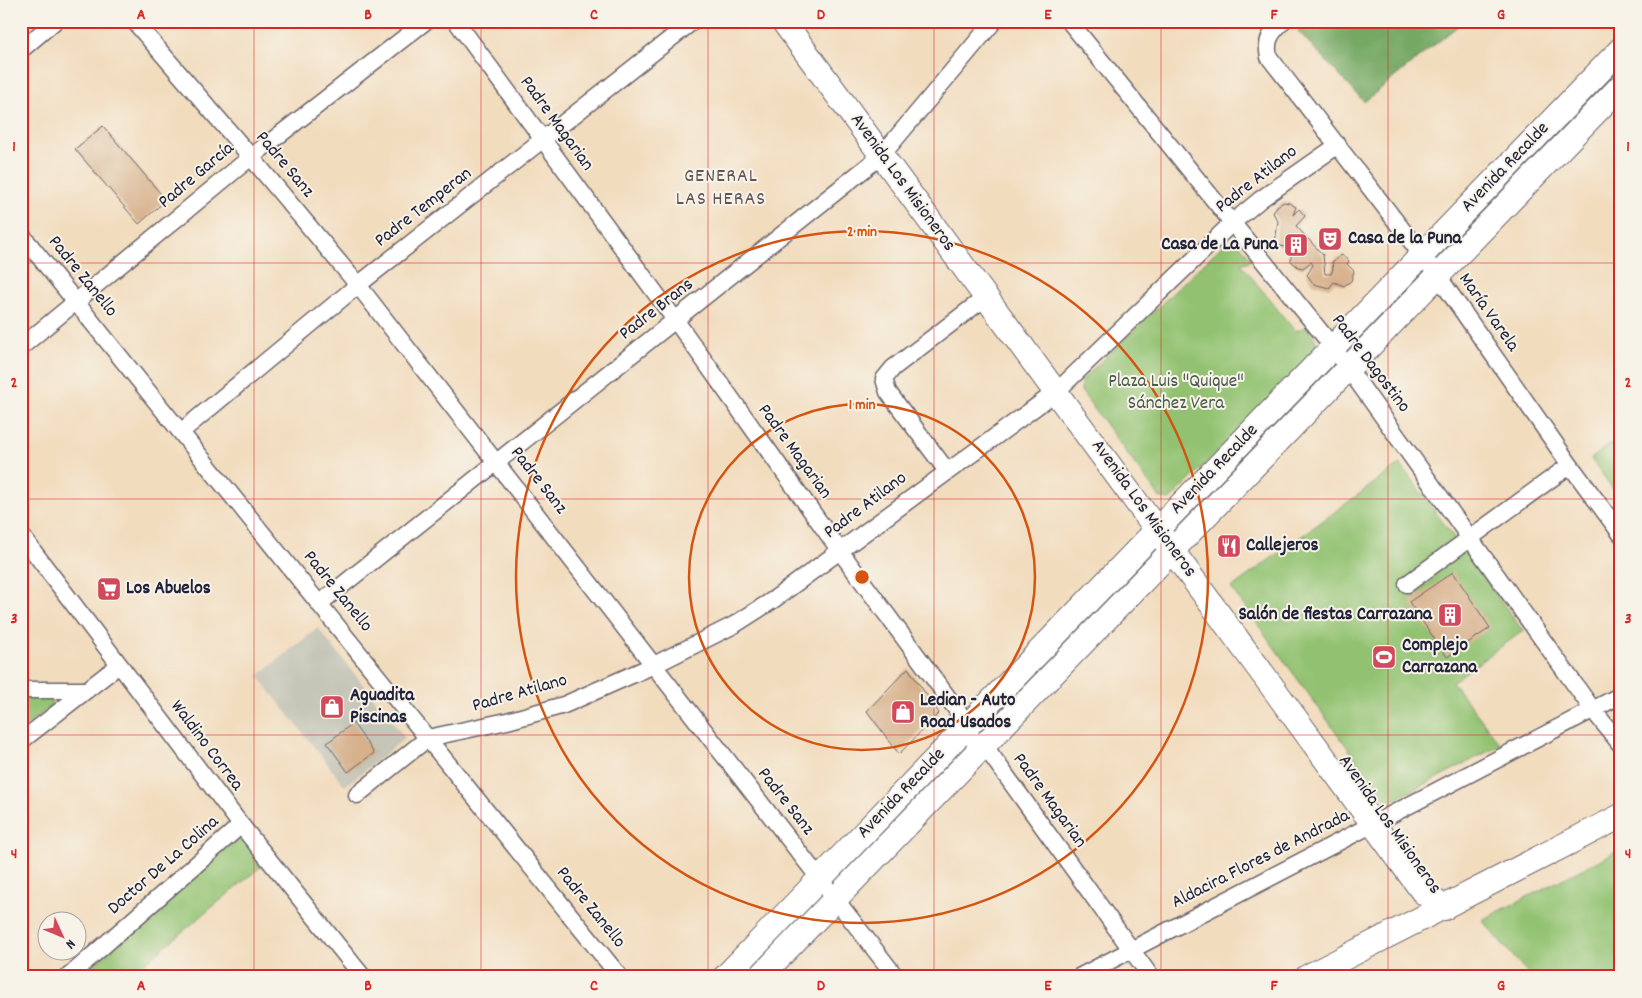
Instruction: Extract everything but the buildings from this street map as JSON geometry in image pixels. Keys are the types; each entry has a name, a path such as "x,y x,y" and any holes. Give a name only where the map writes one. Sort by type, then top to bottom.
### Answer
{"main road":[{"name":"Avenida Los Misioneros","path":"783,21 887,150 1178,544 1380,821 1423,892 1444,908"},
{"name":"Avenida Los Misioneros","path":"801,21 986,297 1061,387"},
{"name":"Avenida Recalde","path":"725,977 1621,49"},
{"name":"Avenida Recalde","path":"760,977 1621,86"},
{"path":"1307,977 1621,816"}],"street":[{"path":"21,50 55,21"},
{"name":"Padre Sanz","path":"134,21 358,285 498,462 896,977"},
{"name":"Padre García","path":"21,347 251,157 426,21"},
{"name":"Padre Magarian","path":"456,21 968,725 972,739 984,745 1151,977"},
{"name":"Padre Temperan","path":"182,431 358,285 693,21"},
{"name":"Padre Brans","path":"320,604 676,321 887,150 994,21"},
{"name":"Padre Dagostino","path":"1069,21 1333,347 1621,745"},
{"name":"María Varela","path":"1283,21 1273,32 1266,45 1269,57 1438,276 1570,465 1621,534"},
{"name":"Padre Atilano","path":"357,794 428,738 507,721 564,706 654,665 742,620 773,600 1061,387 1232,223 1261,199 1338,145"},
{"name":"Padre Zanello","path":"21,234 182,431 620,977"},
{"path":"947,471 888,392 884,379 892,368 986,297"},
{"path":"1407,584 1570,465"},
{"name":"Waldino Correa","path":"21,535 241,825 363,977"},
{"path":"21,741 119,665"},
{"path":"21,690 87,690"},
{"name":"Aldacira Flores de Andrada","path":"1079,977 1621,695"},
{"name":"Doctor De La Colina","path":"68,977 241,825"}],"shaded area":[{"name":"Aguadita Piscinas","path":"318,628 405,738 345,786 258,676"}],"green space":[{"path":"1305,21 1464,21 1364,102 1298,31"},
{"path":"1621,62 1621,75 1448,254 1441,247"},
{"name":"Plaza Luis \"Quique\" Sánchez Vera","path":"1231,241 1239,244 1252,260 1241,264 1295,331 1306,327 1311,333 1316,342 1315,353 1170,500 1160,498 1081,391 1081,382 1224,244"},
{"path":"1316,377 1321,385 1191,518 1185,512"},
{"path":"1621,435 1621,500 1591,459"},
{"name":"Complejo Carrazana","path":"1400,464 1523,631 1452,682 1501,745 1388,803 1231,588"},
{"path":"1145,552 1151,559 979,736 977,729"},
{"path":"21,697 49,697 52,701 50,707 21,730"},
{"path":"964,743 969,749 843,880 837,875"},
{"path":"240,840 247,843 263,865 128,977 80,977 234,841"},
{"path":"1621,849 1621,977 1531,977 1482,920"}],"place":[{"name":"Casa de la Puna","path":"1330,239"},
{"name":"Casa de La Puna","path":"1296,245"},
{"name":"Callejeros","path":"1229,546"},
{"name":"Los Abuelos","path":"109,589"},
{"name":"Salón de fiestas Carrazana","path":"1450,615"},
{"name":"Complejo Carrazana","path":"1384,657"},
{"name":"Aguadita Piscinas","path":"332,707"},
{"name":"Ledian - Auto Road Usados","path":"903,712"}],"district":[{"name":"GENERAL LAS HERAS","path":"721,188"}]}
